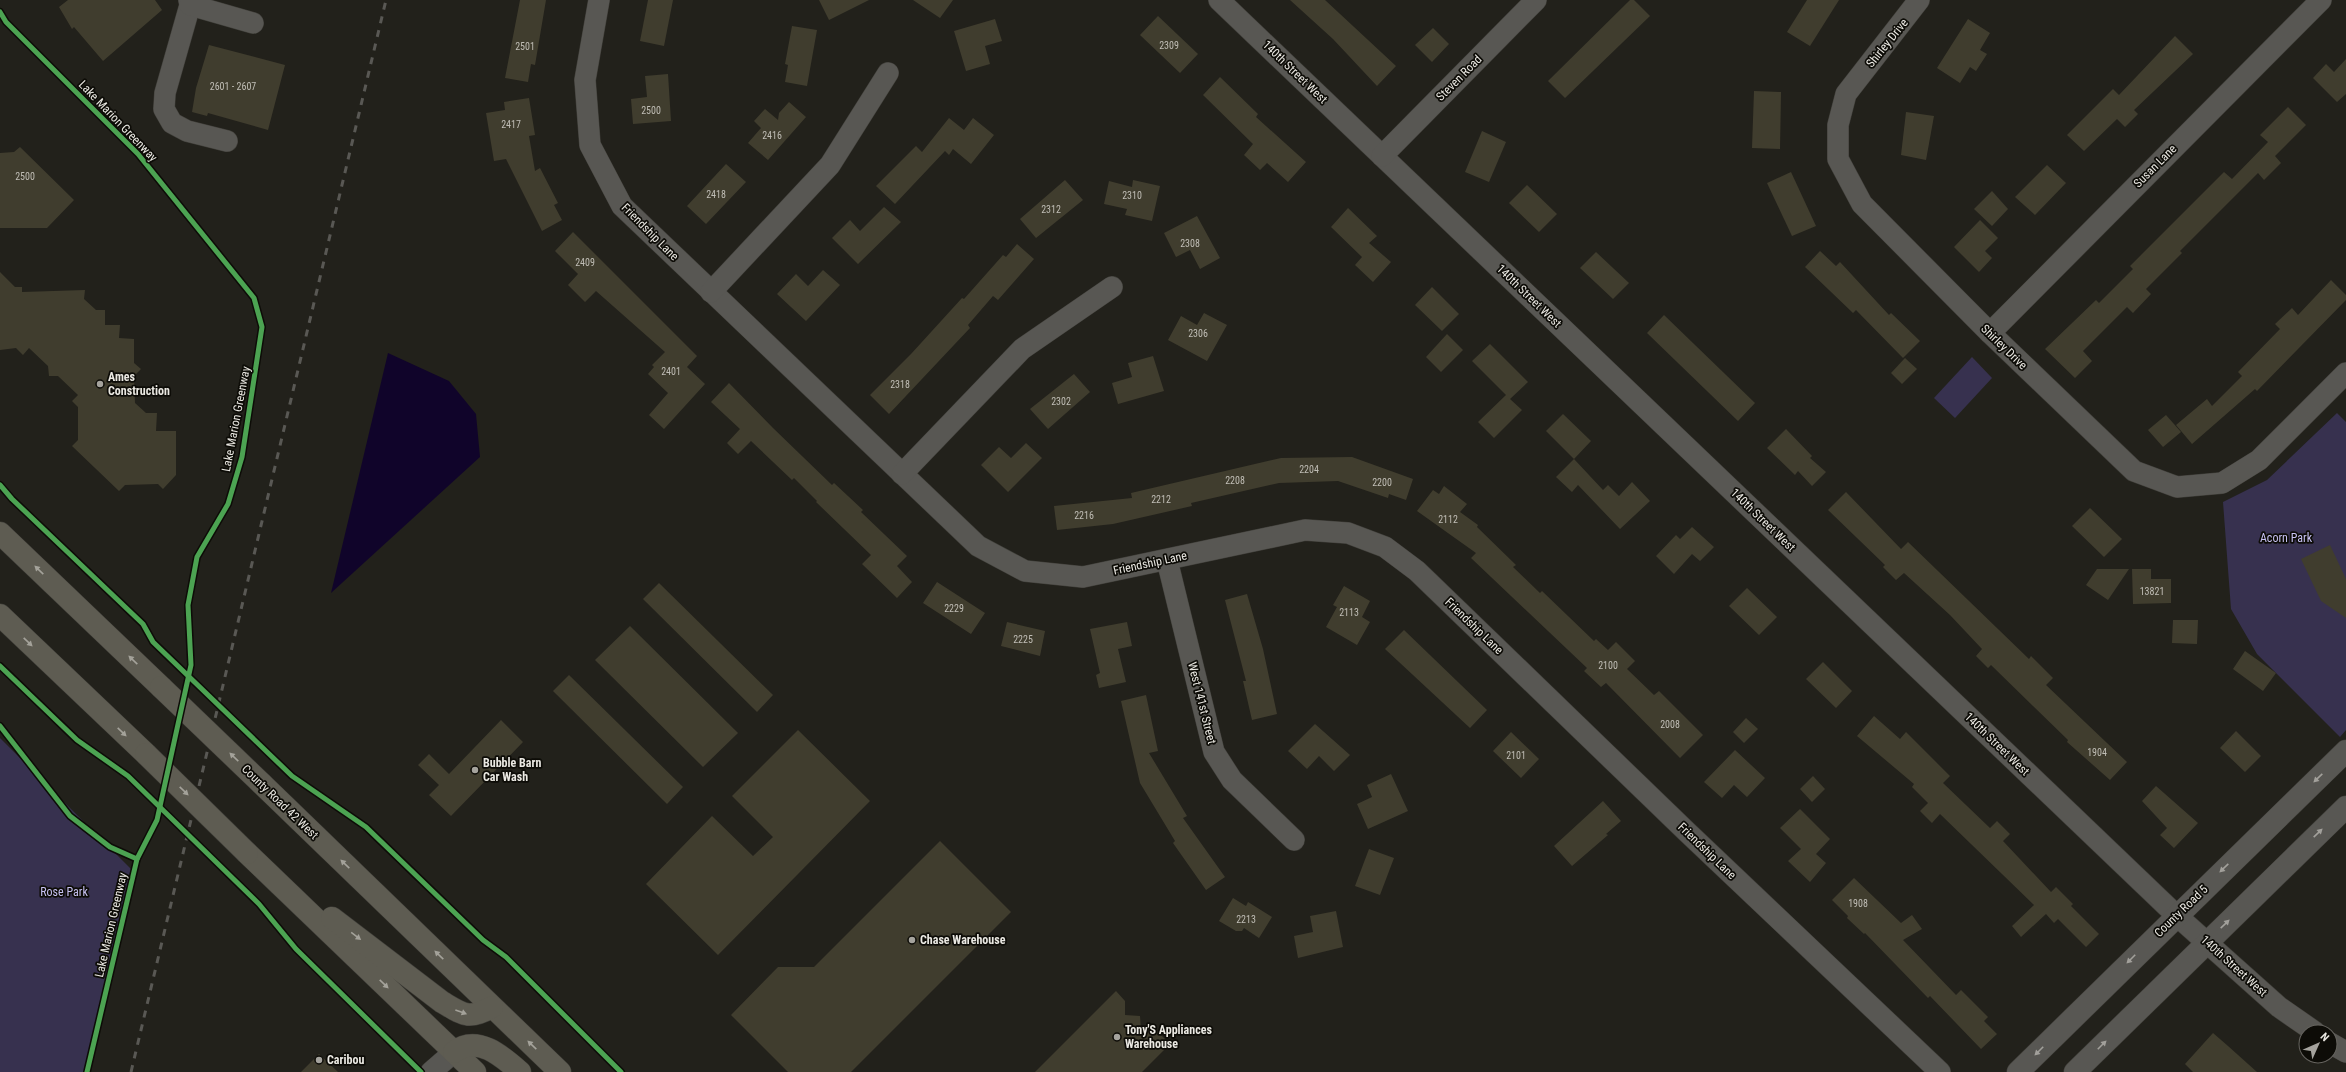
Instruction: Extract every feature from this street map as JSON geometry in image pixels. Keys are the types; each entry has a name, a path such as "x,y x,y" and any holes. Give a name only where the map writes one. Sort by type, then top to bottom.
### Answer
{"highway":[{"name":"County Road 42 West","path":"0,533 560,1072"},
{"path":"0,616 146,754 475,1072"},
{"path":"247,853 442,1002 462,1014 478,1015 492,1007"},
{"path":"454,1052 461,1046 471,1044 502,1056 520,1072"}],"main road":[{"name":"County Road 5","path":"2018,1072 2176,915 2346,751"},
{"path":"2075,1072 2207,941 2346,807"}],"street":[{"name":"Friendship Lane","path":"599,0 584,80 590,145 622,206 978,546 1025,571 1083,577 1305,530 1348,533 1385,547 1417,571 1686,831 1940,1072"},
{"name":"140th Street West","path":"1219,0 2176,915 2207,941 2279,1007 2303,1024"},
{"name":"Steven Road","path":"1382,156 1536,0"},
{"name":"Shirley Drive","path":"1919,0 1846,94 1838,125 1838,159 1862,204 1990,333 2134,471 2177,487 2222,483 2259,460 2346,372"},
{"name":"Susan Lane","path":"1990,333 2321,0"},
{"path":"227,141 187,131 172,123 164,109 165,93 189,3 253,23"},
{"path":"711,292 830,165 888,73"},
{"path":"902,474 1022,349 1112,287"},
{"name":"West 141st Street","path":"1167,560 1214,752 1232,780 1294,840"},
{"path":"431,1072 454,1052"}],"green space":[{"path":"1972,357 1992,378 1955,418 1934,398"},
{"name":"Acorn Park","path":"2337,413 2346,422 2346,730 2340,737 2257,654 2231,609 2223,502 2267,480"},
{"name":"Rose Park","path":"0,738 132,870 112,972 85,1072 0,1072"}],"shaded area":[{"path":"388,353 449,381 476,414 480,457 331,593"}],"building":[{"path":"68,0 155,0 162,10 103,61 74,27 72,29 59,7"},
{"path":"520,0 546,0 535,65 531,64 528,82 505,78"},
{"path":"648,0 673,0 664,46 640,41"},
{"path":"819,0 869,0 829,20"},
{"path":"913,0 953,0 940,18"},
{"path":"1290,0 1325,0 1396,66 1377,86 1333,39"},
{"path":"1630,0 1634,0 1650,16 1565,98 1548,81"},
{"path":"1807,0 1839,0 1810,46 1787,32"},
{"path":"1158,16 1198,54 1180,73 1140,35"},
{"path":"995,19 1002,41 985,46 990,64 966,71 954,31"},
{"path":"1968,19 1990,33 1980,50 1987,54 1976,71 1970,67 1960,83 1937,68"},
{"path":"792,26 817,30 807,86 785,82 788,65 785,64"},
{"path":"1433,28 1449,44 1432,62 1415,45"},
{"path":"2175,36 2193,54 2134,110 2138,114 2125,127 2117,119 2084,151 2067,135 2113,89 2119,95"},
{"path":"209,45 285,65 268,130 208,113 207,116 192,112 196,88"},
{"path":"2346,59 2346,94 2337,102 2313,78 2326,64 2334,72"},
{"path":"668,74 671,121 633,124 631,99 647,97 645,76"},
{"path":"1220,77 1258,114 1256,117 1306,162 1288,182 1267,163 1260,170 1244,155 1253,144 1203,95"},
{"path":"1754,91 1781,92 1780,149 1752,148"},
{"path":"529,98 535,135 529,136 535,171 540,168 558,203 554,205 562,220 542,231 506,159 494,161 486,113 505,110 504,102"},
{"path":"789,102 806,117 768,160 748,143 761,128 754,121 765,109 778,120 779,113"},
{"path":"2288,107 2306,125 2275,156 2281,163 2264,180 2258,173 2180,251 2182,253 2146,289 2151,294 2133,313 2127,307 2083,351 2092,361 2075,378 2045,349 2096,300 2099,303 2133,269 2130,266 2224,172 2232,179 2268,142 2260,135"},
{"path":"1906,112 1934,116 1926,160 1901,155"},
{"path":"949,118 964,130 973,118 994,135 971,164 953,149 949,155 945,151 895,204 876,186 916,146 922,152"},
{"path":"1482,131 1506,142 1489,182 1465,172"},
{"path":"20,147 74,200 47,228 0,228 0,153 14,152"},
{"path":"726,164 746,182 706,224 687,206"},
{"path":"2047,165 2066,183 2035,215 2015,197"},
{"path":"1791,172 1816,226 1792,236 1767,183"},
{"path":"1065,180 1083,200 1036,238 1020,219"},
{"path":"1133,180 1160,186 1152,221 1125,215 1127,209 1104,204 1109,181 1132,187"},
{"path":"1527,185 1557,214 1539,232 1509,203"},
{"path":"1992,191 2008,209 1992,226 1974,209"},
{"path":"884,207 901,222 858,264 832,238 850,220 860,231"},
{"path":"1348,208 1377,236 1369,243 1391,262 1373,282 1355,265 1362,257 1331,227"},
{"path":"1197,216 1220,258 1200,269 1190,250 1176,257 1164,233"},
{"path":"1980,220 1998,238 1985,251 1992,258 1979,272 1954,247"},
{"path":"573,232 697,356 687,367 705,384 664,429 649,415 668,393 648,374 654,367 652,365 665,352 596,291 585,302 568,285 578,274 555,251"},
{"path":"1017,244 1034,259 998,300 993,296 968,325 970,328 889,414 870,395 911,354 962,298 964,299 1003,255 1006,257"},
{"path":"1820,251 1836,266 1840,262 1889,315 1891,313 1920,341 1903,358 1856,310 1853,313 1805,267"},
{"path":"1596,252 1629,283 1613,299 1580,268"},
{"path":"823,270 840,285 806,321 777,294 796,274 808,286"},
{"name":"Ames Construction","path":"0,272 15,287 22,287 22,292 85,290 84,299 96,310 105,310 105,325 120,325 119,338 134,339 134,363 141,369 134,376 135,403 146,413 157,413 156,431 176,431 176,475 163,489 158,484 125,485 119,491 72,446 78,440 78,407 72,401 78,395 58,376 49,376 48,366 29,348 23,355 16,348 0,350"},
{"path":"2331,280 2346,295 2346,300 2257,391 2255,389 2192,444 2176,425 2207,399 2212,406 2242,376 2238,372 2280,329 2275,324 2292,308 2298,315"},
{"path":"1432,287 1459,314 1442,331 1415,305"},
{"path":"1204,313 1227,325 1207,361 1168,340 1181,316 1197,325"},
{"path":"1664,315 1755,403 1738,421 1647,333"},
{"path":"1447,334 1463,350 1441,372 1426,357"},
{"path":"1490,344 1528,382 1510,399 1522,410 1494,438 1478,422 1506,395 1472,361"},
{"path":"1153,356 1164,391 1118,404 1112,383 1132,377 1128,363"},
{"path":"1905,358 1917,369 1902,384 1891,373"},
{"path":"1074,374 1090,392 1048,429 1030,409"},
{"path":"729,383 832,485 834,483 863,510 861,512 907,556 897,566 912,582 897,598 862,564 871,555 816,502 817,501 794,478 792,480 751,441 738,454 727,443 740,429 711,402"},
{"path":"1563,414 1591,441 1574,459 1546,431"},
{"path":"2166,415 2181,432 2163,447 2148,430"},
{"path":"1786,429 1812,456 1810,458 1826,472 1812,486 1798,471 1795,475 1767,448"},
{"path":"1026,443 1042,458 1008,492 981,465 999,447 1011,458"},
{"path":"1352,457 1413,479 1406,500 1389,494 1388,498 1338,481 1279,483 1191,503 1192,506 1113,524 1057,530 1054,506 1132,498 1131,493 1281,458"},
{"path":"1574,459 1603,490 1608,485 1619,496 1632,482 1650,501 1620,529 1578,485 1572,492 1556,477"},
{"path":"1444,486 1467,504 1460,512 1478,525 1477,527 1516,565 1513,567 1540,593 1542,591 1594,641 1596,639 1608,650 1616,642 1635,661 1627,669 1654,695 1659,691 1703,735 1680,758 1606,683 1601,687 1584,671 1587,668 1471,558 1476,553 1417,511 1433,490 1439,494"},
{"path":"1846,492 1901,549 1908,542 2029,659 2031,656 2053,678 2046,685 2127,762 2110,780 2067,742 2068,740 1991,665 1988,668 1976,656 1982,649 1950,615 1904,573 1896,580 1883,567 1885,565 1828,510"},
{"path":"2090,508 2122,539 2104,557 2072,526"},
{"path":"1692,527 1714,547 1700,561 1692,554 1674,574 1656,556 1676,535 1680,539"},
{"path":"2330,545 2346,579 2346,618 2321,601 2301,559"},
{"path":"2097,569 2129,569 2108,600 2086,585"},
{"path":"2132,569 2151,569 2151,579 2171,579 2171,603 2133,604"},
{"path":"937,582 985,613 971,634 923,603"},
{"path":"659,583 773,695 757,712 643,599"},
{"path":"1344,586 1370,601 1362,617 1370,622 1357,645 1326,627 1337,607 1333,605"},
{"path":"1747,588 1777,617 1759,635 1729,606"},
{"path":"1247,594 1263,649 1277,714 1252,720 1243,681 1246,681 1225,600"},
{"path":"2173,620 2198,620 2197,644 2172,643"},
{"path":"1007,622 1045,631 1040,656 1001,646"},
{"path":"1127,622 1132,646 1118,649 1126,682 1099,688 1096,675 1100,673 1090,629"},
{"path":"630,626 738,733 703,767 595,660"},
{"path":"1404,630 1487,710 1470,728 1385,649"},
{"path":"2245,651 2276,673 2263,691 2233,669"},
{"path":"1823,662 1852,691 1836,708 1806,679"},
{"path":"569,675 683,787 667,804 553,691"},
{"path":"1146,695 1158,751 1149,753 1187,816 1183,818 1225,877 1206,890 1173,843 1175,841 1140,783 1121,701"},
{"path":"1874,716 1900,739 1906,732 1950,776 1943,783 1990,828 1997,821 2010,834 2003,841 2051,892 2056,887 2073,904 2071,906 2099,934 2086,947 2058,919 2054,923 2046,914 2021,937 2012,926 2034,905 1940,814 1932,823 1920,811 1928,803 1912,787 1914,784 1857,736"},
{"path":"1746,718 1758,729 1744,743 1733,732"},
{"name":"Bubble Barn Car Wash","path":"501,720 523,742 451,816 429,795 439,785 418,765 429,754 449,774"},
{"path":"1315,724 1350,755 1334,771 1319,756 1307,769 1288,751"},
{"path":"798,730 870,801 718,955 646,884 712,816 753,856 773,837 732,796"},
{"path":"2236,731 2261,756 2245,772 2220,748"},
{"path":"1511,732 1539,759 1521,778 1493,751"},
{"path":"1735,750 1765,778 1747,797 1734,785 1722,798 1704,782"},
{"path":"1391,774 1408,811 1368,829 1357,804 1372,797 1367,785"},
{"path":"1813,776 1825,789 1812,802 1800,789"},
{"path":"2156,786 2198,823 2174,848 2160,835 2167,828 2142,801"},
{"path":"1603,801 1621,821 1606,834 1608,835 1572,866 1554,846"},
{"path":"1800,809 1830,839 1816,854 1826,863 1810,882 1788,861 1801,849 1780,828"},
{"name":"Chase Warehouse","path":"940,841 1011,912 851,1072 788,1072 731,1015 778,967 814,967"},
{"path":"1369,849 1394,858 1380,895 1355,886"},
{"path":"1854,878 1901,923 1912,915 1922,929 1903,940 1956,995 1961,990 1988,1017 1984,1021 1997,1034 1981,1049 1930,996 1928,998 1865,933 1864,934 1847,918 1848,916 1832,900"},
{"path":"1233,898 1246,906 1248,902 1272,917 1259,938 1244,928 1242,931 1236,931 1219,921"},
{"path":"1336,911 1343,947 1298,958 1294,936 1313,932 1310,916"},
{"name":"Tony'S Appliances Warehouse","path":"1116,991 1125,1001 1125,1015 1140,1016 1141,1030 1156,1030 1170,1044 1142,1072 1035,1072"},
{"path":"2213,1033 2257,1072 2193,1072 2185,1064"},
{"name":"Caribou","path":"319,1054 338,1072 301,1072"}],"railway":[{"path":"131,1072 386,0"}],"cycle path":[{"name":"Lake Marion Greenway","path":"0,12 6,22 138,154 254,298 262,327 242,457 228,504 197,557 188,605 191,665 157,820 137,859 87,1072"},
{"path":"0,485 12,499 143,624 153,642 292,776 366,827 483,940 506,957 621,1072"},
{"path":"0,666 77,740 128,776 259,904 296,949 421,1072"},
{"path":"0,726 70,816 110,847 137,859"}],"place":[{"name":"Ames Construction","path":"100,384"},
{"name":"Bubble Barn Car Wash","path":"475,770"},
{"name":"Chase Warehouse","path":"912,940"},
{"name":"Tony'S Appliances Warehouse","path":"1117,1037"},
{"name":"Caribou","path":"319,1060"}]}
